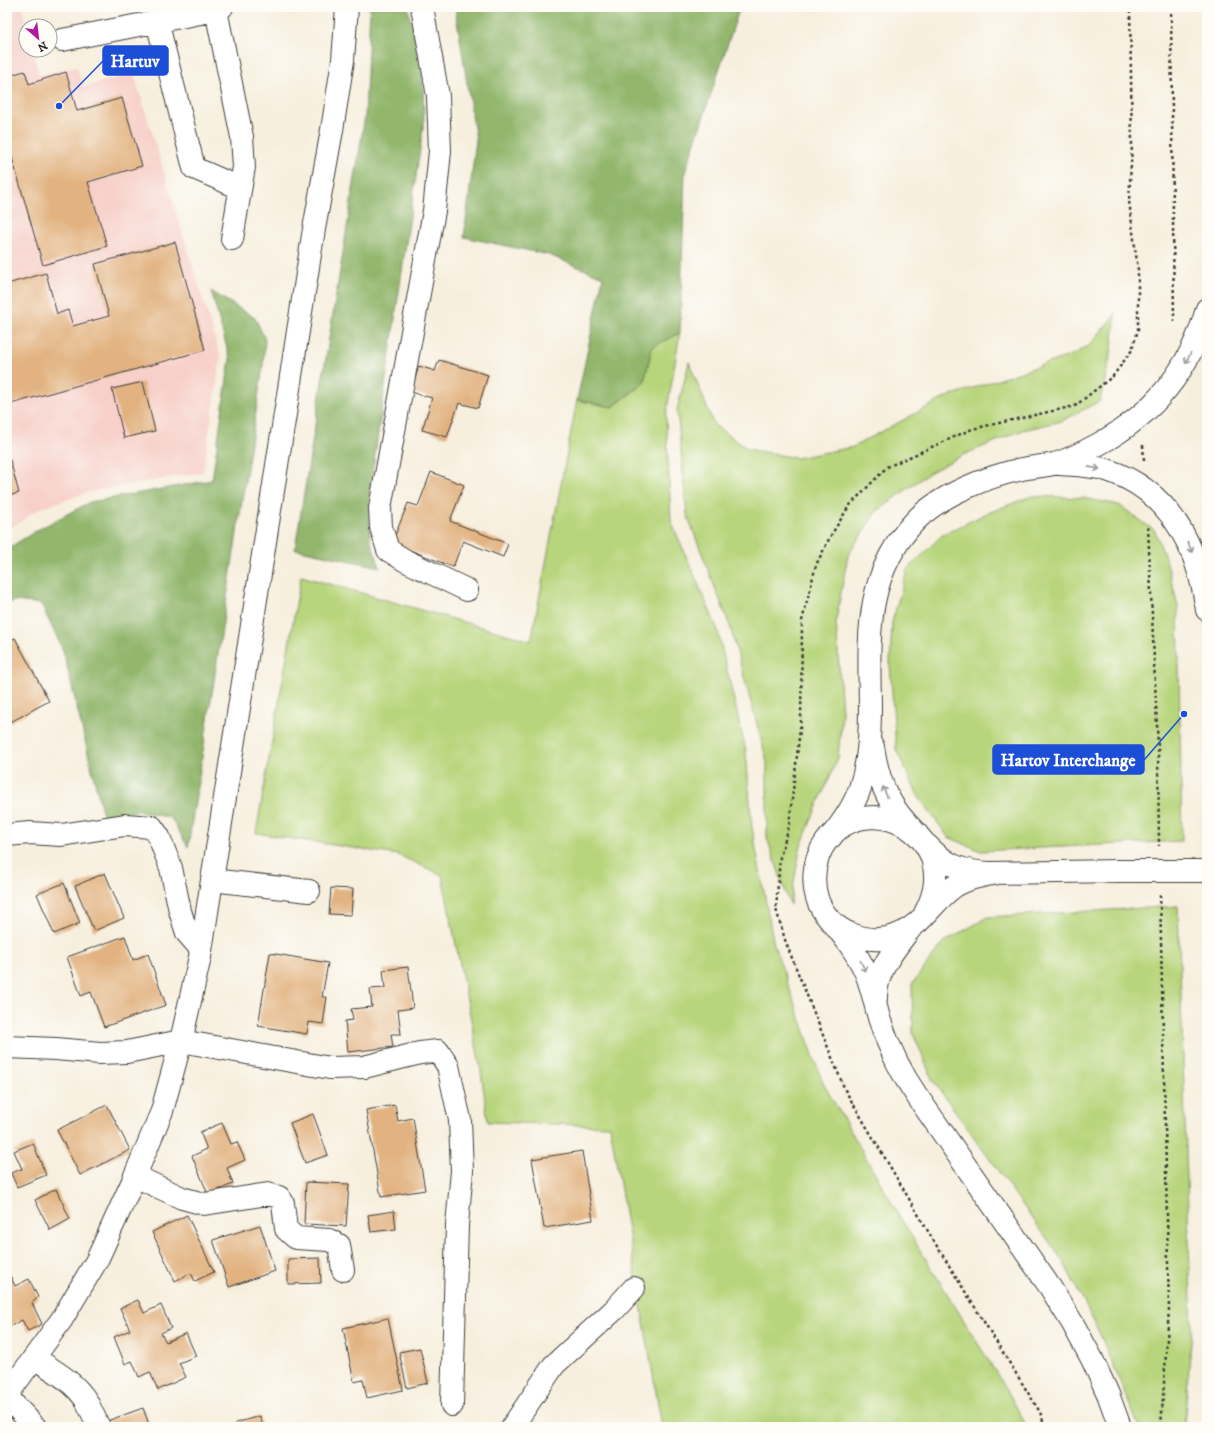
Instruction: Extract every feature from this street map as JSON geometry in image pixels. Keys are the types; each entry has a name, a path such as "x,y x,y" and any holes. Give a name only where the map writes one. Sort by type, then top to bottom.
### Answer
{"main road":[{"path":"35,1427 7,1396 62,1319 97,1260 135,1176 162,1111 181,1041 201,950 314,229 343,60 347,7"},
{"path":"422,7 438,96 440,151 434,211 380,508 381,527 388,550 406,561 467,590"},
{"path":"62,40 157,22 219,8 242,137 244,167 232,239"},
{"path":"157,22 194,168 240,188"},
{"path":"1120,1427 1092,1360 1073,1324 1050,1287 910,1086 893,1055 869,980 853,950 821,907 817,898 814,879 820,852 851,808 861,786 868,751 870,718 869,647 871,614 877,586 887,560 901,538 923,515 939,503 963,489 991,478 1055,463 1085,451 1111,438 1140,416 1166,391 1178,375 1196,340 1207,309"},
{"path":"1055,463 1082,465 1106,470 1127,478 1146,490 1162,504 1176,521 1188,541 1197,565 1207,610"},
{"path":"870,718 873,749 880,780 889,800 902,820 938,857 952,865 974,872 998,873 1207,871"},
{"path":"831,837 838,830 855,821 875,818 888,819 902,824 920,838 933,859 936,878 933,896 919,920 894,936 876,940 857,937 840,929 833,922"},
{"path":"7,835 30,833 61,835 125,825 152,827 159,837 171,868 180,912 187,933 201,950"},
{"path":"877,1008 876,989 882,971 895,948 919,920 941,897 956,886 976,877 998,873"},
{"path":"212,880 309,891"},
{"path":"7,1047 100,1053 127,1052 181,1041 330,1068 364,1067 420,1053 438,1051 448,1066 460,1120 462,1171 457,1225 452,1405"},
{"path":"135,1176 182,1198 204,1204 268,1194 279,1197 283,1203 286,1229 296,1238 329,1240 339,1245 343,1270"},
{"path":"512,1427 554,1366 614,1310 634,1288"},
{"path":"34,1358 62,1376 77,1390 86,1401 99,1427"}],"path":[{"path":"1045,1427 1040,1412 935,1244 845,1090 786,942 776,909 780,857 789,826 801,720 802,621 816,565 830,537 849,506 887,467 972,429 1075,406 1113,376 1132,350 1138,330 1138,270 1129,201 1132,145 1130,7"},
{"path":"1171,7 1174,325"},
{"path":"1140,416 1146,490 1158,748 1159,850"},
{"path":"1160,890 1169,1309 1161,1427"}],"shaded area":[{"path":"7,7 22,7 25,18 18,18 18,58 35,58 39,75 77,67 83,87 134,74 221,358 203,472 89,492 39,509 7,531"}],"green space":[{"path":"370,7 408,7 423,78 424,122 369,495 370,539 380,567 295,549 365,116"},
{"path":"455,7 740,7 685,172 680,333 652,347 644,383 612,407 577,400 603,277 549,255 464,237 476,140"},
{"path":"211,291 255,318 265,339 263,366 188,847 171,818 141,811 103,815 63,650 41,604 15,601 7,604 7,549 41,528 90,502 212,480 230,359"},
{"path":"1116,313 1112,348 1100,401 1062,421 1023,430 963,455 929,473 876,512 848,555 836,620 842,713 838,758 800,849 790,905 767,838 767,761 730,626 687,515 677,410 689,362 714,425 748,449 796,458 853,447 946,397 1072,355 1090,345"},
{"path":"680,333 666,416 671,521 717,628 746,751 752,828 774,945 823,1083 904,1224 1011,1397 1027,1427 662,1427 610,1126 488,1122 480,1065 442,875 398,855 256,833 301,576 531,641 577,400 613,407 644,383 652,347"},
{"path":"1032,496 1084,498 1119,505 1155,531 1166,560 1178,606 1182,841 981,851 948,837 918,796 896,749 890,665 892,622 907,570 942,535 985,514"},
{"path":"1178,906 1192,1331 1184,1427 1139,1427 1100,1334 1063,1261 932,1079 913,1033 912,984 944,942 988,917"}],"building":[{"path":"25,71 29,84 66,72 77,111 122,98 142,166 88,182 107,246 43,265 7,140 7,76"},
{"path":"175,242 205,350 7,405 7,284 46,273 57,314 68,310 73,326 109,316 95,264"},
{"path":"439,360 488,375 478,408 459,403 447,437 422,430 432,398 411,392 419,366 435,371"},
{"path":"143,382 155,431 124,438 112,389"},
{"path":"10,460 19,493 7,496 7,461"},
{"path":"431,472 464,485 450,521 508,544 503,557 463,541 453,567 392,543 408,503 418,506"},
{"path":"15,638 49,701 7,724 7,642"},
{"path":"105,873 124,918 94,931 75,886"},
{"path":"64,883 80,923 54,934 37,894"},
{"path":"331,888 353,889 351,915 329,914"},
{"path":"125,936 133,960 148,954 166,1005 104,1027 91,992 81,996 67,957"},
{"path":"270,953 328,963 322,997 327,997 323,1024 309,1022 307,1034 258,1026"},
{"path":"408,967 413,1008 398,1010 401,1034 391,1034 393,1047 348,1052 345,1021 353,1020 351,1009 372,1007 370,989 385,988 383,970"},
{"path":"107,1105 130,1150 80,1175 57,1130"},
{"path":"395,1105 398,1121 413,1118 425,1190 381,1197 366,1110"},
{"path":"313,1114 328,1155 305,1163 290,1123"},
{"path":"222,1123 231,1144 237,1142 245,1160 227,1168 233,1184 208,1194 192,1156 207,1149 200,1132"},
{"path":"33,1143 46,1175 17,1187 11,1173 22,1169 14,1151"},
{"path":"582,1151 593,1220 544,1228 532,1159"},
{"path":"306,1182 349,1184 346,1226 304,1224"},
{"path":"56,1189 70,1219 50,1230 35,1200"},
{"path":"394,1211 396,1229 371,1232 368,1215"},
{"path":"187,1215 214,1272 195,1281 191,1273 175,1281 152,1232"},
{"path":"260,1225 275,1271 229,1287 213,1240"},
{"path":"320,1258 321,1283 288,1284 288,1259"},
{"path":"7,1269 15,1286 29,1279 38,1297 32,1303 42,1324 28,1331 22,1320 7,1328"},
{"path":"138,1300 144,1313 161,1305 171,1328 161,1333 166,1342 186,1333 196,1356 179,1363 186,1377 158,1390 150,1372 139,1377 132,1361 125,1364 114,1337 130,1330 120,1308"},
{"path":"388,1318 403,1390 367,1398 363,1380 354,1382 343,1328"},
{"path":"420,1348 428,1383 407,1388 399,1352"},
{"path":"143,1408 150,1427 109,1427 107,1421"},
{"path":"260,1416 263,1427 236,1427 235,1423"}],"place":[{"name":"Hartuv","path":"59,106"},
{"name":"Hartov Interchange","path":"1184,714"}]}
